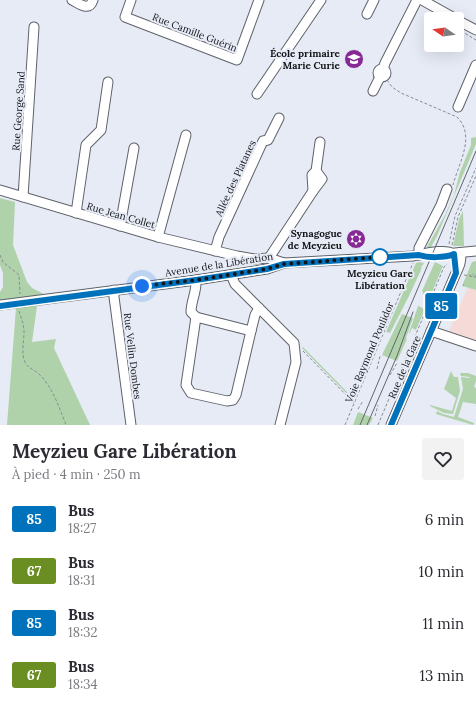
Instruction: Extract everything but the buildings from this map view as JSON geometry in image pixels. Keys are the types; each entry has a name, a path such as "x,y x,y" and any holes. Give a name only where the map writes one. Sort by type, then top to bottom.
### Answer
{"street":[{"path":"72,0 86,7 94,0"},
{"name":"Rue Camille Guérin","path":"131,0 125,17 237,60 259,0"},
{"path":"257,94 321,0"},
{"path":"367,14 374,0"},
{"path":"373,91 382,74 385,63 417,0"},
{"path":"422,0 443,12"},
{"path":"464,23 476,30"},
{"name":"Rue George Sand","path":"23,197 34,27"},
{"path":"458,107 476,65"},
{"path":"76,213 86,145 100,130 108,82"},
{"name":"Allée des Platanes","path":"215,251 219,237 263,141 268,140 279,118"},
{"path":"158,236 186,134"},
{"path":"269,258 314,191 312,175 316,170 320,142"},
{"path":"120,226 134,148"},
{"path":"416,258 419,248 450,188"},
{"name":"Rue Jean Collet","path":"0,190 120,226 215,251 254,259 269,258 284,264"},
{"name":"Avenue de la Libération","path":"0,306 231,275 267,269 284,264 449,256 453,251 474,251"},
{"name":"Rue de la Gare","path":"453,251 461,261 458,274"},
{"name":"Rue de la Gare","path":"391,425 431,331 458,274 474,251"},
{"path":"240,257 246,266 244,273"},
{"path":"231,275 235,284 294,343 296,362 280,425"},
{"path":"196,280 191,306 191,312 196,317 250,331"},
{"name":"Rue Vellin Dombes","path":"114,290 131,425"},
{"path":"196,317 186,385 191,393 227,401 232,400 236,395 250,331 259,308"},
{"path":"431,331 476,346"}],"path":[{"path":"464,33 476,40"},
{"path":"382,74 392,87 401,93 457,117 462,121 468,135"},
{"path":"450,188 467,148"},
{"path":"453,251 455,216 476,168"},
{"path":"453,251 458,217 476,176"},
{"path":"0,255 3,262 19,275 19,311 24,329 24,361 29,368 38,372 47,383 54,395 66,425"},
{"name":"Voie Raymond Poulidor","path":"345,425 416,258"},
{"path":"378,425 446,264"},
{"path":"458,274 476,277"},
{"path":"294,343 354,403"},
{"path":"377,369 380,356"},
{"path":"390,375 397,363"},
{"path":"358,409 363,401"},
{"path":"375,416 378,405"}],"shaded area":[{"path":"468,287 476,290 476,342 448,333"}],"green space":[{"path":"476,137 476,144 437,236 431,247 427,247 445,215 454,195 460,172 471,145 471,138"},
{"path":"0,198 15,202 13,245 27,282 32,288 44,294 0,302 0,292 3,287 3,273 0,265"},
{"path":"463,211 464,246 453,246 459,219"},
{"path":"476,261 476,290 462,286 472,262"},
{"path":"419,262 424,263 409,296 390,333 386,332 415,265"},
{"path":"435,262 443,266 430,297 423,294 422,291"},
{"path":"37,306 32,342 56,339 54,348 90,425 7,425 16,308"},
{"path":"418,306 425,309 416,330 412,328 409,333"},
{"path":"402,314 413,318 406,338 407,339 397,361 382,355"},
{"path":"303,347 352,397 351,398 302,348"},
{"path":"451,371 454,377 458,377 460,391 453,414 444,413 430,406 452,411 456,398 444,389"},
{"path":"460,373 468,373 476,376 474,387 476,388 476,404 463,402 458,417 474,423 473,425 436,414 437,411 454,417 463,389 461,377 470,377 461,376"},
{"path":"358,412 373,418 369,425 353,425"}],"tram line":[{"path":"360,425 476,151"},
{"path":"367,425 397,356 413,312"}],"bus line":[{"name":"85","path":"0,306 196,280 267,269 284,264 419,255 424,257 449,256 454,254 456,273 391,425"}],"place":[{"name":"École primaire Marie Curie","path":"354,59"},
{"name":"Synagogue de Meyzieu","path":"356,239"},
{"name":"Meyzieu Gare Libération","path":"380,257"}],"route":[{"path":"142,286 196,280 267,269 284,264 380,257"}]}
